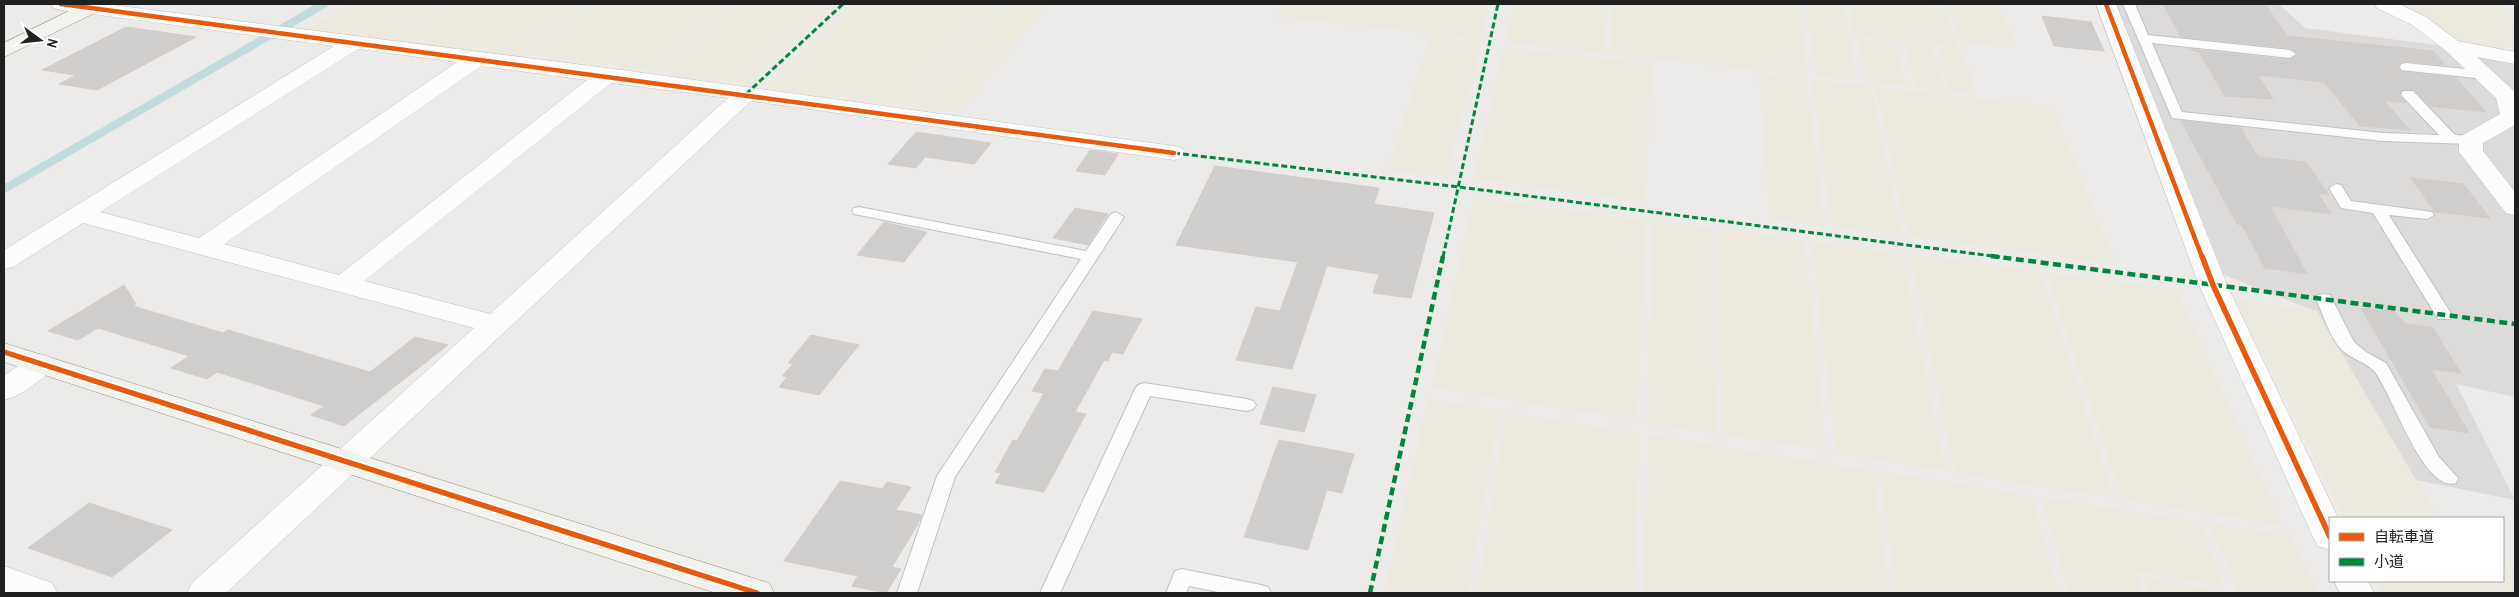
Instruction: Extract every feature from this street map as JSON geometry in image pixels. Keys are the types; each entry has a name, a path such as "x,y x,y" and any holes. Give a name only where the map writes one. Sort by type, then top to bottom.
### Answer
{"street":[{"path":"62,4 94,6 354,43 607,75 1174,153"},
{"path":"2106,4 2213,285 2329,535"},
{"path":"2384,4 2419,21 2452,46 2507,96 2512,117 2461,140 2515,208"},
{"path":"4,51 94,6"},
{"path":"4,261 354,43"},
{"path":"2452,46 2515,58"},
{"path":"203,247 478,58"},
{"path":"344,284 607,75"},
{"path":"204,593 746,94"},
{"path":"78,214 494,324"},
{"path":"4,352 757,593"},
{"path":"4,390 40,364"},
{"path":"4,579 40,593"}],"lane":[{"path":"2129,4 2177,115 2383,137 2461,140"},
{"path":"2144,38 2290,54"},
{"path":"2406,67 2485,75"},
{"path":"2408,94 2461,140"},
{"path":"2336,188 2346,204 2427,215"},
{"path":"2378,209 2444,314"},
{"path":"859,211 1089,256"},
{"path":"907,593 946,476 1089,256 1116,218"},
{"path":"2324,299 2347,345 2360,356 2380,366 2432,461 2449,478"},
{"path":"1050,593 1144,389 1247,406"},
{"path":"1176,593 1182,577 1261,593"}],"shaded area":[{"path":"351,4 443,4 388,39 309,29"},
{"path":"448,4 590,4 518,56 392,40"},
{"path":"595,4 737,4 656,71 525,55"},
{"path":"742,4 834,4 747,85 659,74"},
{"path":"857,4 1001,4 910,108 766,89"},
{"path":"1007,4 1047,4 958,113 916,108"},
{"path":"1282,4 1489,4 1480,39 1276,16"},
{"path":"1515,4 1608,4 1602,53 1506,42"},
{"path":"1614,4 1798,4 1808,76 1609,53"},
{"path":"1806,4 1843,4 1857,80 1817,76"},
{"path":"1849,4 1898,4 1945,9 1957,47 1855,36"},
{"path":"1949,4 1999,4 2016,48 1961,42"},
{"path":"2116,4 2279,4 2305,28 2515,55 2515,397 2456,384 2515,500 2416,480 2315,311 2224,275"},
{"path":"2393,4 2496,4 2515,28 2515,53 2457,41 2422,17"},
{"path":"1431,37 1481,42 1446,177 1388,170"},
{"path":"1859,39 1894,43 1905,85 1867,81"},
{"path":"1905,44 1932,47 1945,90 1916,87"},
{"path":"1504,48 1652,64 1645,201 1474,178"},
{"path":"1938,48 1962,50 1976,93 1950,90"},
{"path":"1759,73 1806,79 1824,226 1770,219"},
{"path":"1812,80 1871,86 1901,235 1832,226"},
{"path":"1876,87 2053,107 2116,264 1908,236"},
{"path":"1474,198 1646,221 1637,420 1432,387"},
{"path":"1654,221 1712,229 1715,434 1646,423"},
{"path":"1718,229 1804,241 1826,450 1722,434"},
{"path":"1812,242 1902,255 1945,470 1836,453"},
{"path":"1910,254 2040,272 2114,498 1955,473"},
{"path":"2047,273 2176,290 2282,525 2123,499"},
{"path":"2235,300 2317,311 2437,517 2344,517"},
{"path":"1428,399 1498,411 1468,593 1385,593"},
{"path":"1506,413 1640,434 1633,593 1478,593"},
{"path":"1649,435 1872,471 1890,593 1643,593"},
{"path":"1879,471 2032,496 2058,593 1898,593"},
{"path":"2042,497 2200,523 2223,586 2136,571 2143,593 2069,593"},
{"path":"2210,523 2291,536 2317,593 2238,593"},
{"path":"2504,567 2515,569 2515,593 2383,593 2378,582 2504,582"},
{"path":"2146,579 2229,593 2151,593"}],"building":[{"path":"2163,4 2265,4 2287,36 2433,51 2445,65 2406,61 2399,63 2399,71 2456,78 2486,112 2430,106 2414,90 2403,89 2399,95 2406,103 2384,101 2410,130 2360,126 2324,82 2258,75 2273,99 2225,96 2199,52 2187,49 2290,60 2298,53 2290,48 2181,37"},
{"path":"2042,16 2091,22 2104,51 2054,46"},
{"path":"126,27 196,37 97,90 59,84 76,75 42,70"},
{"path":"2181,121 2240,127 2258,157 2306,162 2329,195 2318,193 2331,214 2270,206 2307,274 2265,268 2242,225 2237,224"},
{"path":"916,132 991,143 974,164 925,157 916,168 888,164"},
{"path":"1090,150 1118,154 1105,175 1076,171"},
{"path":"1215,166 1379,188 1374,204 1434,213 1411,298 1373,293 1379,274 1327,266 1292,369 1236,360 1256,307 1280,311 1298,262 1176,245"},
{"path":"2411,178 2463,184 2490,218 2435,212"},
{"path":"1075,208 1108,214 1088,245 1053,238"},
{"path":"884,222 927,232 904,262 857,255"},
{"path":"124,285 136,304 133,306 223,333 228,330 370,372 415,337 448,345 344,426 311,415 324,406 217,372 207,379 171,368 189,356 98,328 78,340 48,331"},
{"path":"2361,308 2394,311 2406,324 2433,328 2461,373 2431,369 2469,433 2430,427"},
{"path":"1093,311 1142,319 1123,354 1112,352 1108,361 1104,360 1075,412 1086,414 1044,492 995,483 1001,473 995,472 1013,440 1017,441 1044,393 1032,391 1045,369 1058,371"},
{"path":"811,335 859,345 819,395 779,387 787,377 782,376 793,364 788,363"},
{"path":"1273,387 1316,395 1304,432 1260,424"},
{"path":"1279,440 1354,454 1342,493 1327,490 1308,550 1244,537"},
{"path":"840,481 882,489 887,482 911,487 896,510 922,515 892,567 901,569 886,593 852,586 858,576 784,561"},
{"path":"89,503 172,530 112,577 28,548"}],"waterway":[{"path":"4,189 324,4"}],"marked path":[{"path":"746,94 843,4"},
{"path":"1370,593 1498,4"},
{"path":"1174,153 1459,187 2515,324"}],"cycle path":[{"path":"61,4 746,94 1174,153"},
{"path":"2106,4 2213,285 2329,535"},
{"path":"4,352 757,593"}]}
